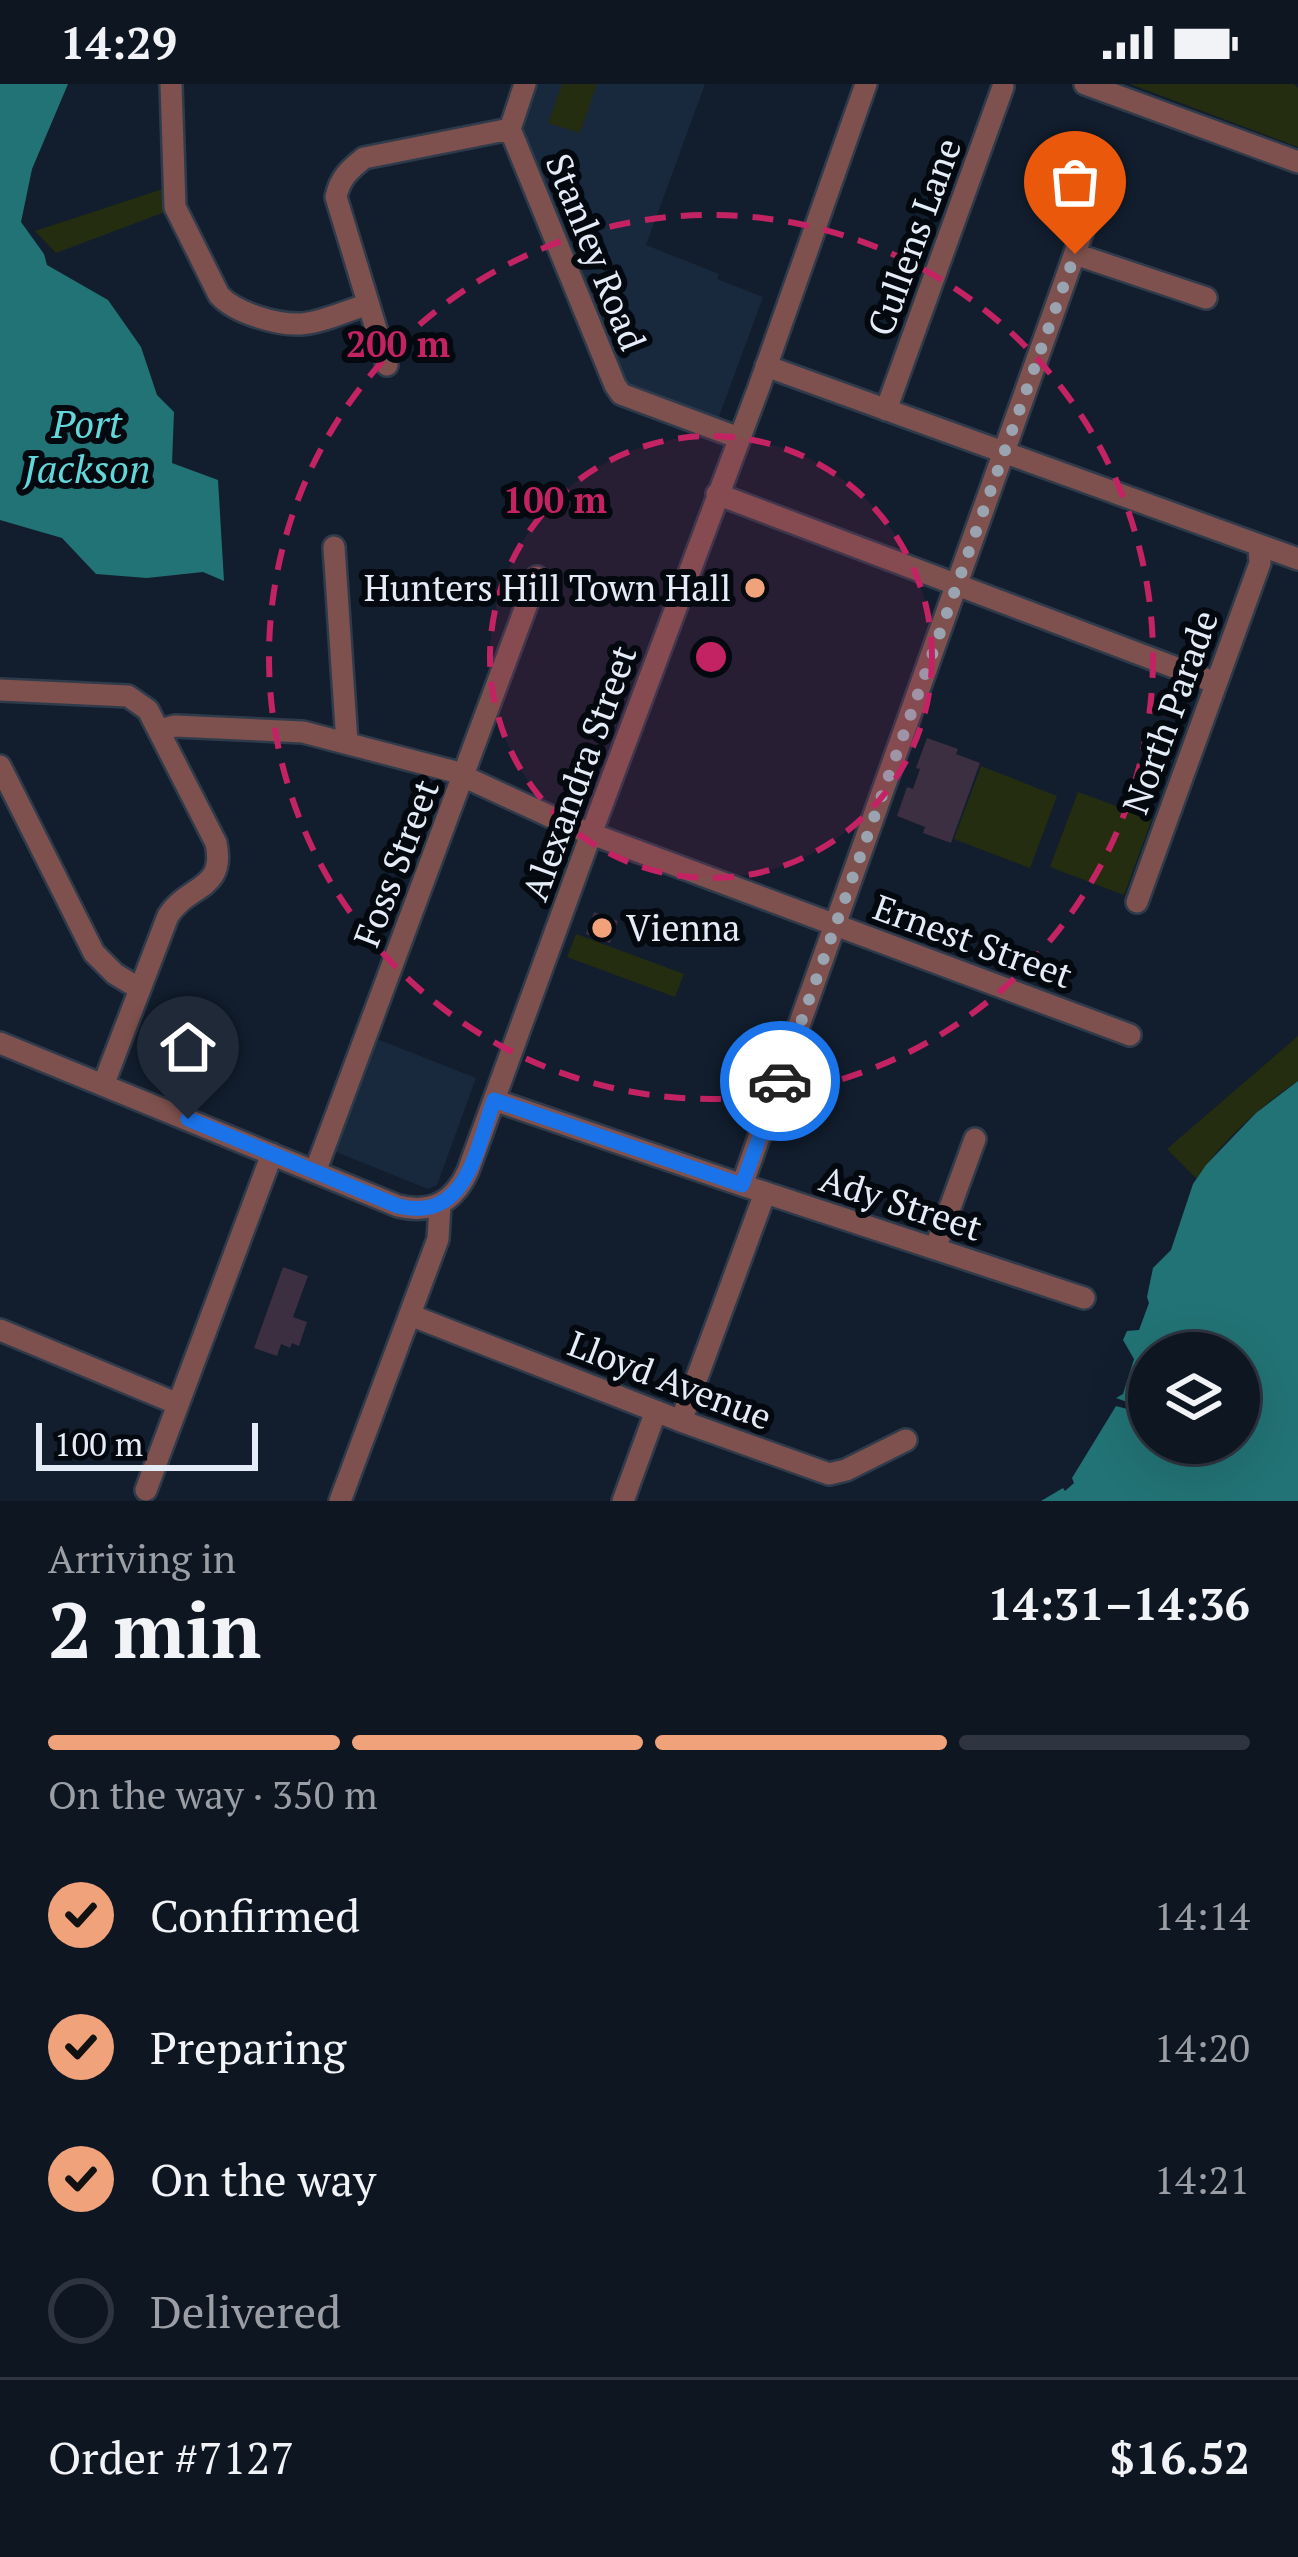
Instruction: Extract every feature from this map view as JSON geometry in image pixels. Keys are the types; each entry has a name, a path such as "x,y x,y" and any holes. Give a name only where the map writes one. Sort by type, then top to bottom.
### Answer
{"street":[{"path":"171,84 175,207 220,295 244,314 303,324 368,304"},
{"name":"Stanley Road","path":"525,84 510,130 615,385 621,394 739,438"},
{"name":"Alexandra Street","path":"340,1501 438,1239 440,1205 455,1195 465,1179 866,84"},
{"path":"1085,84 1298,162"},
{"name":"Cullens Lane","path":"886,410 1003,87"},
{"path":"387,365 336,197 338,184 364,158 510,130"},
{"path":"742,1185 1101,180"},
{"path":"1075,254 1206,298"},
{"path":"766,367 1298,559"},
{"path":"717,494 1216,683"},
{"name":"North Parade","path":"1137,902 1261,562 1259,545"},
{"path":"334,547 347,743"},
{"name":"Foss Street","path":"315,1172 537,577"},
{"path":"0,690 128,696 148,710 216,843 214,877 174,906 104,1083"},
{"name":"Ernest Street","path":"160,730 303,732 452,771 591,833 1130,1035"},
{"path":"0,766 94,953 140,989"},
{"path":"0,1043 398,1206 440,1205"},
{"name":"Ady Street","path":"494,1100 1084,1298"},
{"path":"935,1249 975,1139"},
{"path":"146,1490 272,1154"},
{"path":"681,1421 765,1192"},
{"name":"Lloyd Avenue","path":"410,1316 829,1474 906,1440"},
{"path":"0,1330 178,1404"},
{"path":"623,1501 656,1412"}],"shaded area":[{"path":"531,84 705,84 646,245 763,297 717,422 618,387 517,121"},
{"path":"562,84 597,84 580,133 548,123"},
{"path":"1130,84 1294,84 1298,88 1298,147"},
{"path":"163,189 165,212 56,253 35,231"},
{"path":"981,766 1057,796 1030,868 954,839"},
{"path":"1078,792 1152,819 1124,895 1050,867"},
{"path":"576,934 684,974 675,997 567,957"},
{"path":"1298,1036 1298,1081 1243,1125 1197,1179 1167,1149"},
{"path":"372,1037 476,1078 437,1185 428,1189 329,1149"}],"water":[{"name":"Port Jackson","path":"0,84 68,84 32,169 21,222 47,265 108,300 141,347 157,395 174,412 172,463 218,480 224,581 203,572 147,578 96,574 62,538 0,520"},
{"path":"1298,1081 1298,1501 1041,1501 1074,1483 1072,1478 1116,1406 1128,1409 1128,1464 1260,1464 1260,1332 1128,1332 1128,1349 1123,1340 1127,1331 1139,1330 1149,1303 1153,1268 1171,1250 1193,1184 1256,1113"},
{"path":"1128,1378 1128,1402 1116,1398 1123,1394"}],"building":[{"path":"927,738 980,763 951,843 897,816 907,787 913,789"},
{"name":"Vienna","path":"594,912 618,921 610,943 586,934"},
{"path":"283,1267 308,1276 293,1317 307,1322 299,1346 281,1344 277,1356 254,1348"}],"way so far":[{"path":"780,1081 1075,254"}],"place":[{"name":"Hunters Hill Town Hall","path":"755,588"},
{"name":"Vienna","path":"602,928"}],"route":[{"path":"188,1119 398,1206 426,1209 447,1201 460,1187 494,1100 742,1185 780,1081"}]}
